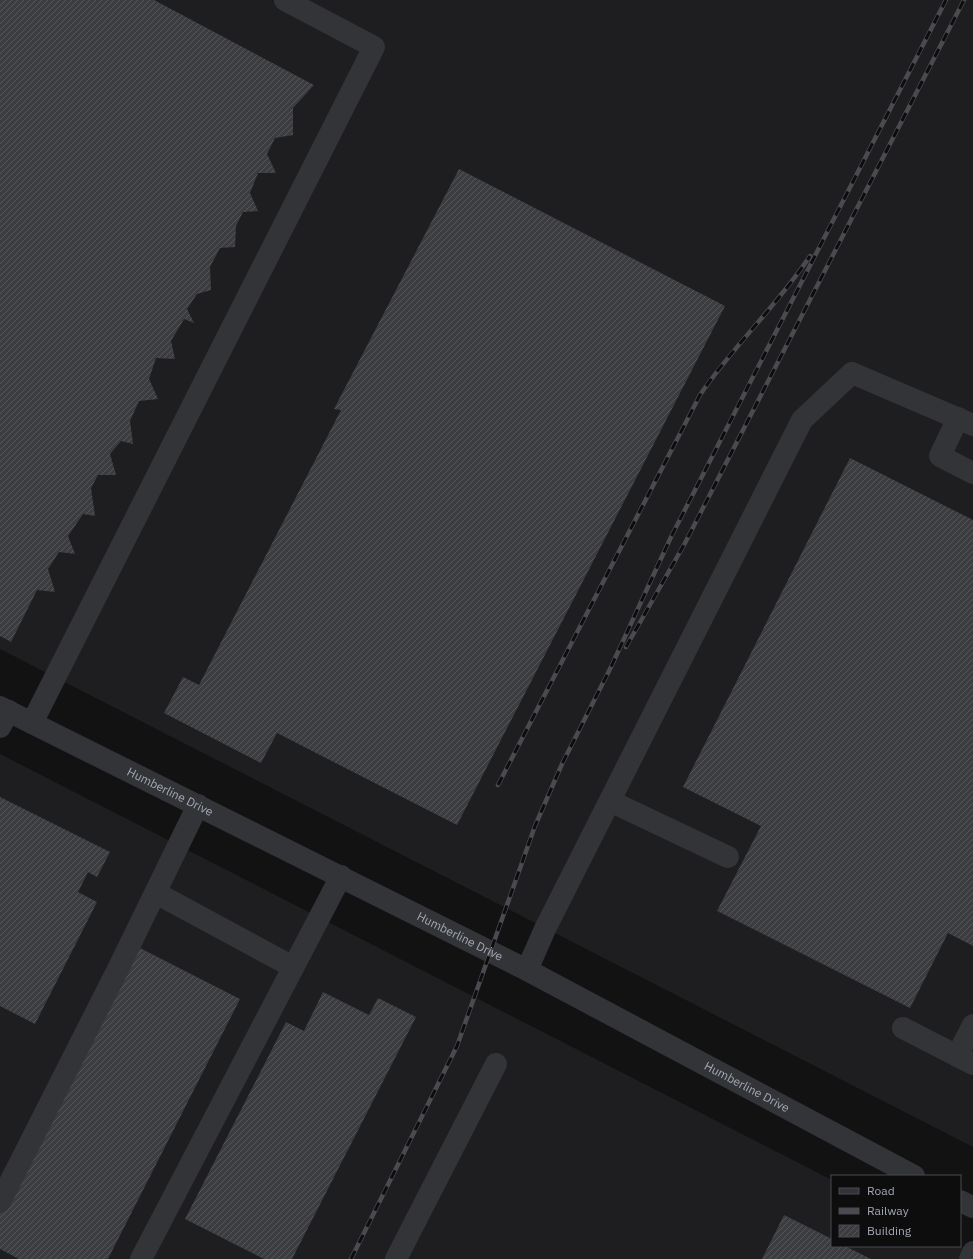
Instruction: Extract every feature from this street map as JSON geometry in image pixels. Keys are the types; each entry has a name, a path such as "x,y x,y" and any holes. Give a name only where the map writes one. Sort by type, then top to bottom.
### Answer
{"street":[{"path":"32,723 374,47 284,0"},
{"path":"527,970 545,930 802,420 852,372 966,422 940,456 973,473"},
{"name":"Humberline Drive","path":"3,715 32,723 527,970 912,1175"},
{"path":"610,801 728,857"},
{"path":"0,1202 156,893 198,805"},
{"path":"140,1259 341,876"},
{"path":"156,893 293,967"},
{"path":"903,1028 965,1060 973,1025"},
{"path":"396,1259 496,1064"},
{"path":"961,1201 973,1208"},
{"path":"970,1259 973,1252"}],"shaded area":[{"path":"0,0 973,0 973,1147 0,649"},
{"path":"0,754 831,1179 831,1247 961,1246 973,1252 973,1259 0,1259"}],"building":[{"path":"0,0 154,0 314,85 293,108 293,135 275,138 267,154 276,173 258,173 250,193 258,211 243,212 236,226 235,247 220,248 210,267 211,290 197,294 187,309 194,323 184,319 171,341 175,359 156,358 149,379 158,399 139,401 130,421 133,444 121,441 110,454 116,475 98,475 91,488 95,516 83,514 68,536 75,554 59,552 48,569 55,592 37,590 11,642 0,636"},
{"path":"459,169 725,306 457,825 277,733 261,763 164,713 183,677 199,685 341,410 334,409"},
{"path":"850,458 973,520 973,946 948,933 910,1008 717,911 761,826 683,787"},
{"path":"0,797 110,852 97,877 88,872 78,892 97,902 35,1024 0,1006"},
{"path":"134,945 240,999 108,1259 19,1259 0,1249 0,1208"},
{"path":"323,992 369,1015 378,998 416,1017 292,1259 264,1259 185,1219 286,1022 304,1031"},
{"path":"784,1215 831,1238 831,1247 847,1247 871,1259 762,1259"}],"railway":[{"path":"351,1259 457,1046 535,826 562,764 611,667 671,537 946,0"},
{"path":"626,647 685,543 964,0"},
{"path":"498,785 700,395 726,360 784,292 810,256"}]}
